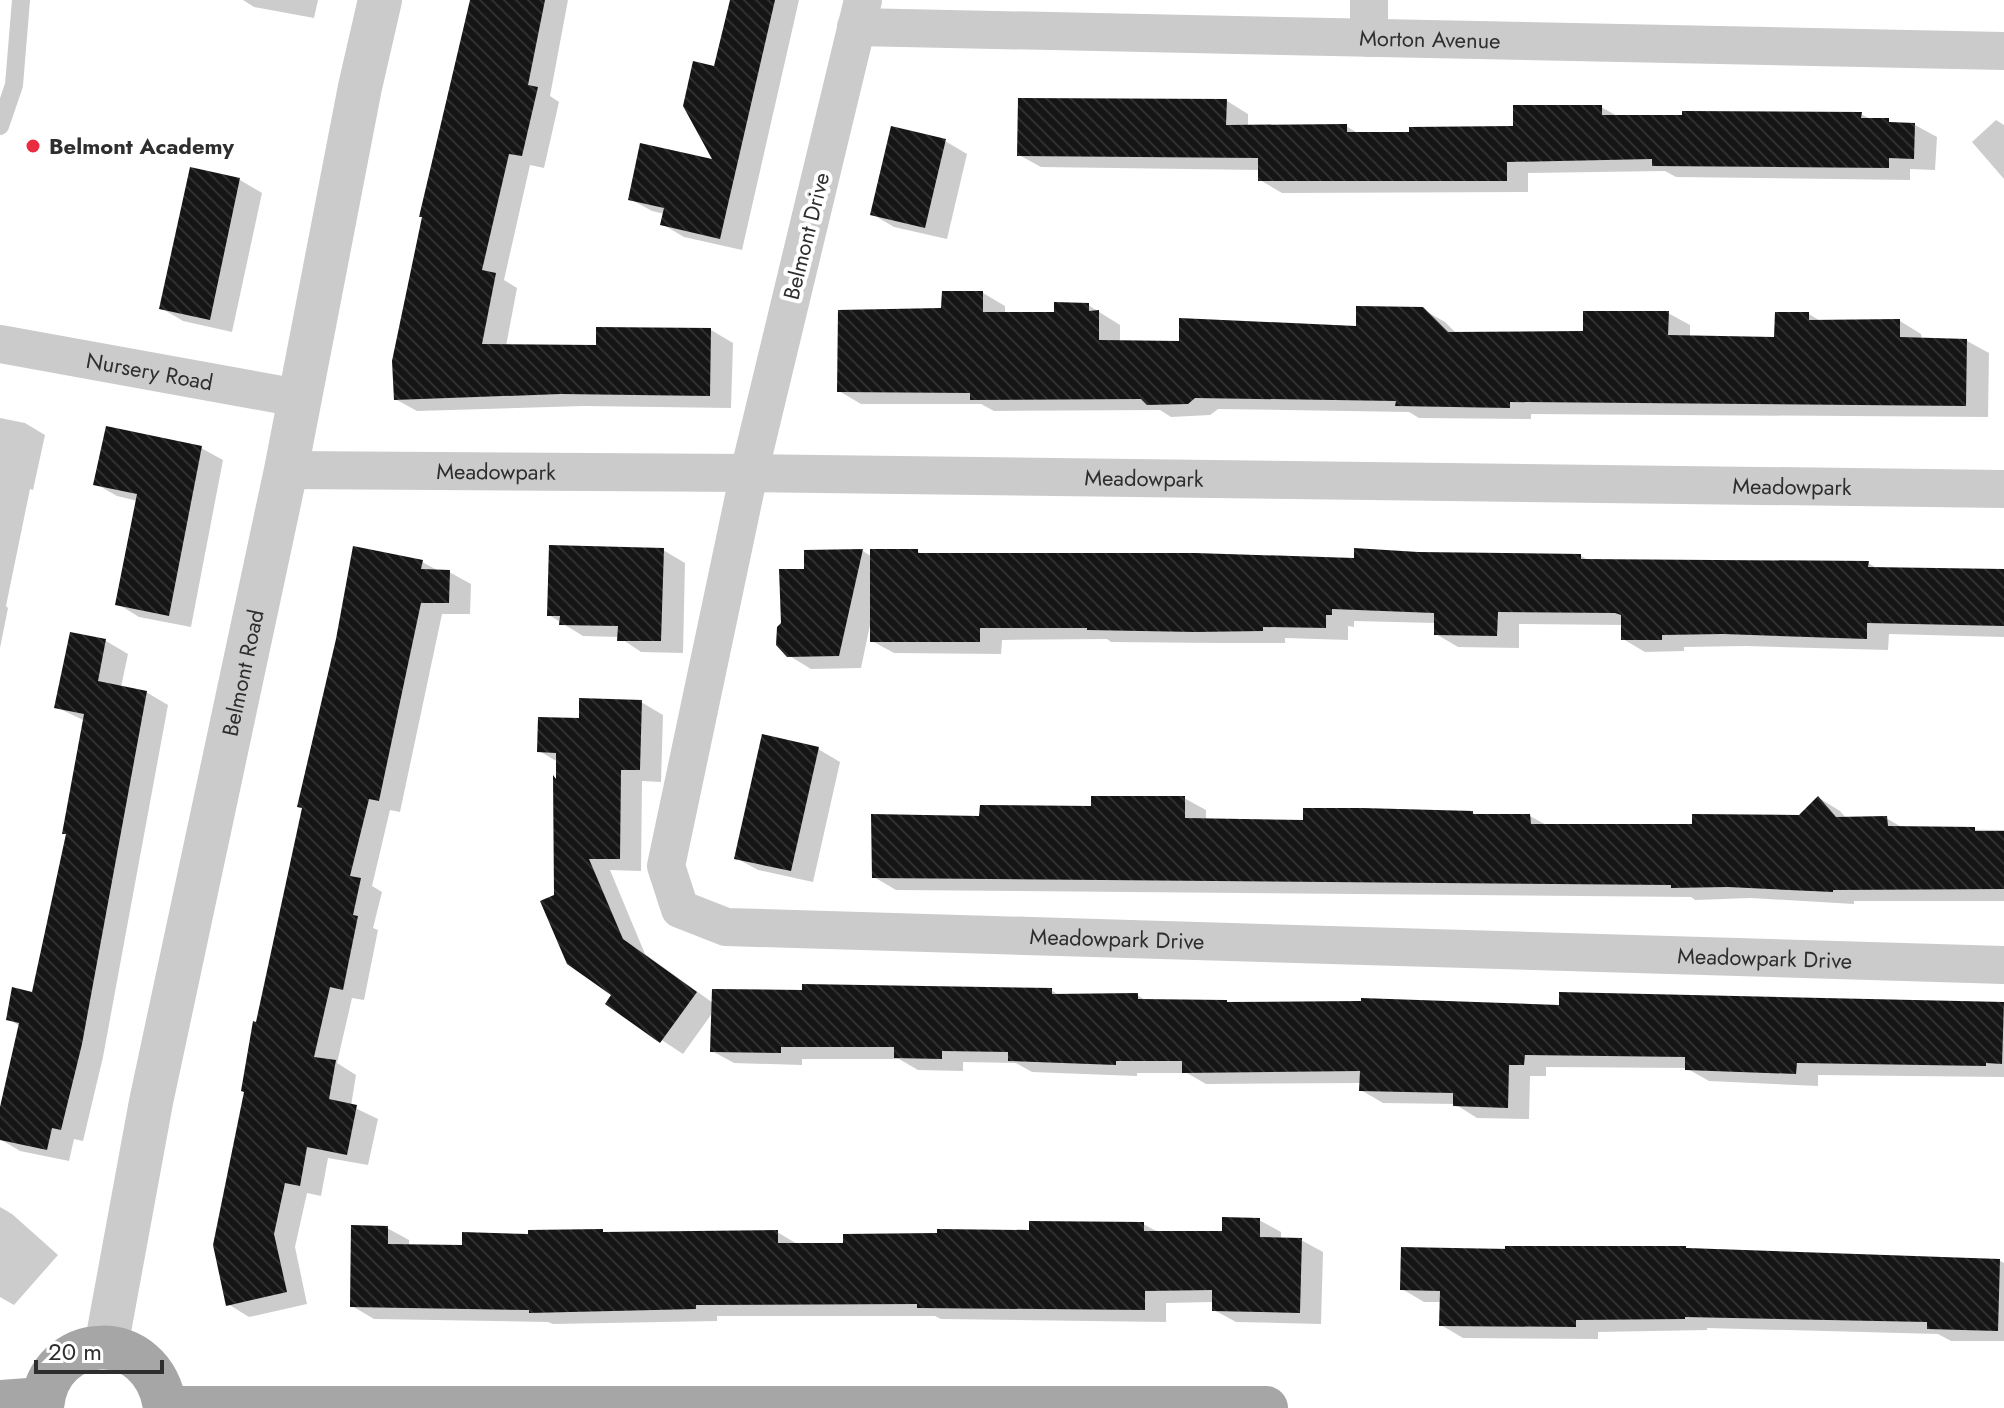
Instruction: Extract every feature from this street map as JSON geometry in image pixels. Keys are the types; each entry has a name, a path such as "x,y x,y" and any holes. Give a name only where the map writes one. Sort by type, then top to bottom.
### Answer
{"main road":[{"path":"28,1403 58,1367 88,1349 106,1347 135,1356 147,1365 163,1392 165,1408 1266,1408"}],"street":[{"name":"Belmont Road","path":"106,1347 151,1102 286,470 360,87 380,0"},
{"path":"1369,0 1369,38"},
{"name":"Morton Avenue","path":"860,13 1369,38 2004,51"},
{"name":"Belmont Drive","path":"749,473 860,13"},
{"name":"Nursery Road","path":"0,344 298,398"},
{"name":"Meadowpark","path":"286,470 2004,489"},
{"name":"Meadowpark Drive","path":"749,473 666,866 680,909 726,927 2004,965"}],"lane":[{"path":"0,126 14,85 21,0"}],"building":[{"path":"470,0 545,0 528,85 538,87 522,156 509,154 482,270 496,273 482,344 596,345 596,327 711,328 710,396 561,394 394,400 392,361 422,217 419,217"},
{"path":"730,0 775,0 720,239 660,225 664,208 628,200 640,143 712,159 683,106 693,61 714,66"},
{"path":"1018,98 1227,99 1226,125 1347,124 1347,132 1409,132 1409,127 1513,126 1513,105 1602,105 1602,115 1682,115 1682,111 1862,112 1861,118 1889,118 1889,122 1915,123 1914,159 1889,158 1889,168 1652,166 1652,159 1507,162 1507,181 1258,181 1258,158 1017,156"},
{"path":"891,126 946,139 925,228 870,215"},
{"path":"190,167 240,178 210,320 159,309"},
{"path":"942,291 983,291 983,312 1054,312 1054,302 1089,303 1089,311 1099,310 1099,340 1179,341 1179,318 1356,326 1356,306 1423,307 1448,332 1583,331 1583,311 1669,311 1668,335 1774,337 1775,312 1809,312 1809,320 1900,319 1900,337 1967,339 1966,406 1510,402 1510,408 1395,406 1396,401 1195,398 1188,404 1147,405 1141,399 970,400 970,393 837,392 838,310 941,308"},
{"path":"106,426 202,446 169,616 115,605 137,494 93,485"},
{"path":"549,545 664,548 661,641 617,641 618,626 559,625 560,616 547,616"},
{"path":"353,546 423,560 421,569 450,570 449,603 421,603 379,801 369,799 350,876 361,878 353,915 358,916 343,990 330,987 314,1057 336,1060 329,1099 357,1105 347,1155 307,1147 300,1186 285,1183 274,1234 287,1292 226,1306 213,1245 244,1092 241,1091 253,1021 256,1022 302,808 297,807 336,639"},
{"path":"1354,548 1581,554 1581,559 1869,561 1868,567 2004,569 2004,626 1867,623 1867,639 1723,634 1662,635 1662,640 1621,640 1621,615 1615,613 1498,612 1497,636 1434,635 1434,613 1332,609 1332,615 1326,615 1326,628 1263,627 1263,631 1195,632 980,628 980,642 870,642 870,549 918,549 918,553 1195,553 1354,558"},
{"path":"863,549 839,656 787,657 776,645 777,627 781,623 779,569 804,569 804,550"},
{"path":"70,632 106,639 98,681 147,691 82,1044 61,1130 52,1128 47,1150 0,1140 0,1107 19,1023 6,1020 12,987 32,992 66,834 62,834 84,714 54,708"},
{"path":"579,698 642,700 640,770 621,770 620,859 589,859 623,939 697,992 660,1043 605,1004 611,995 567,964 540,901 554,895 553,775 556,779 556,753 537,752 538,717 579,718"},
{"path":"762,734 819,747 791,871 734,859"},
{"path":"1091,796 1185,796 1185,818 1303,820 1303,808 1362,808 1530,814 1531,824 1692,824 1692,814 1799,815 1818,796 1836,817 1887,816 1888,826 1975,827 1975,831 2004,831 2004,889 1833,892 1728,887 1671,888 1671,885 872,878 871,814 979,816 980,805 1091,806"},
{"path":"802,984 1052,988 1052,994 1138,993 1138,999 1227,1002 1361,1001 1361,998 1559,1005 1559,992 2004,1002 2002,1064 1797,1063 1796,1074 1685,1070 1685,1057 1525,1055 1524,1065 1509,1065 1508,1108 1453,1106 1453,1093 1359,1091 1360,1071 1182,1073 1182,1061 1116,1061 1116,1065 1008,1061 1008,1052 942,1051 942,1059 894,1058 894,1047 781,1047 781,1053 710,1052 712,989 802,990"},
{"path":"1222,1217 1260,1218 1260,1237 1302,1238 1300,1313 1212,1311 1212,1290 1145,1291 1145,1310 917,1308 917,1304 696,1305 696,1309 529,1313 529,1310 350,1307 351,1225 388,1226 388,1244 462,1245 462,1232 528,1234 528,1230 603,1229 603,1232 778,1230 778,1243 843,1243 843,1234 937,1233 937,1229 1029,1230 1029,1221 1144,1222 1144,1231 1222,1231"},
{"path":"1505,1246 1686,1246 2000,1259 1998,1331 1927,1329 1927,1322 1685,1317 1576,1320 1576,1327 1439,1326 1440,1291 1400,1290 1401,1247 1505,1249"}],"place":[{"name":"Belmont Academy","path":"33,146"}]}
